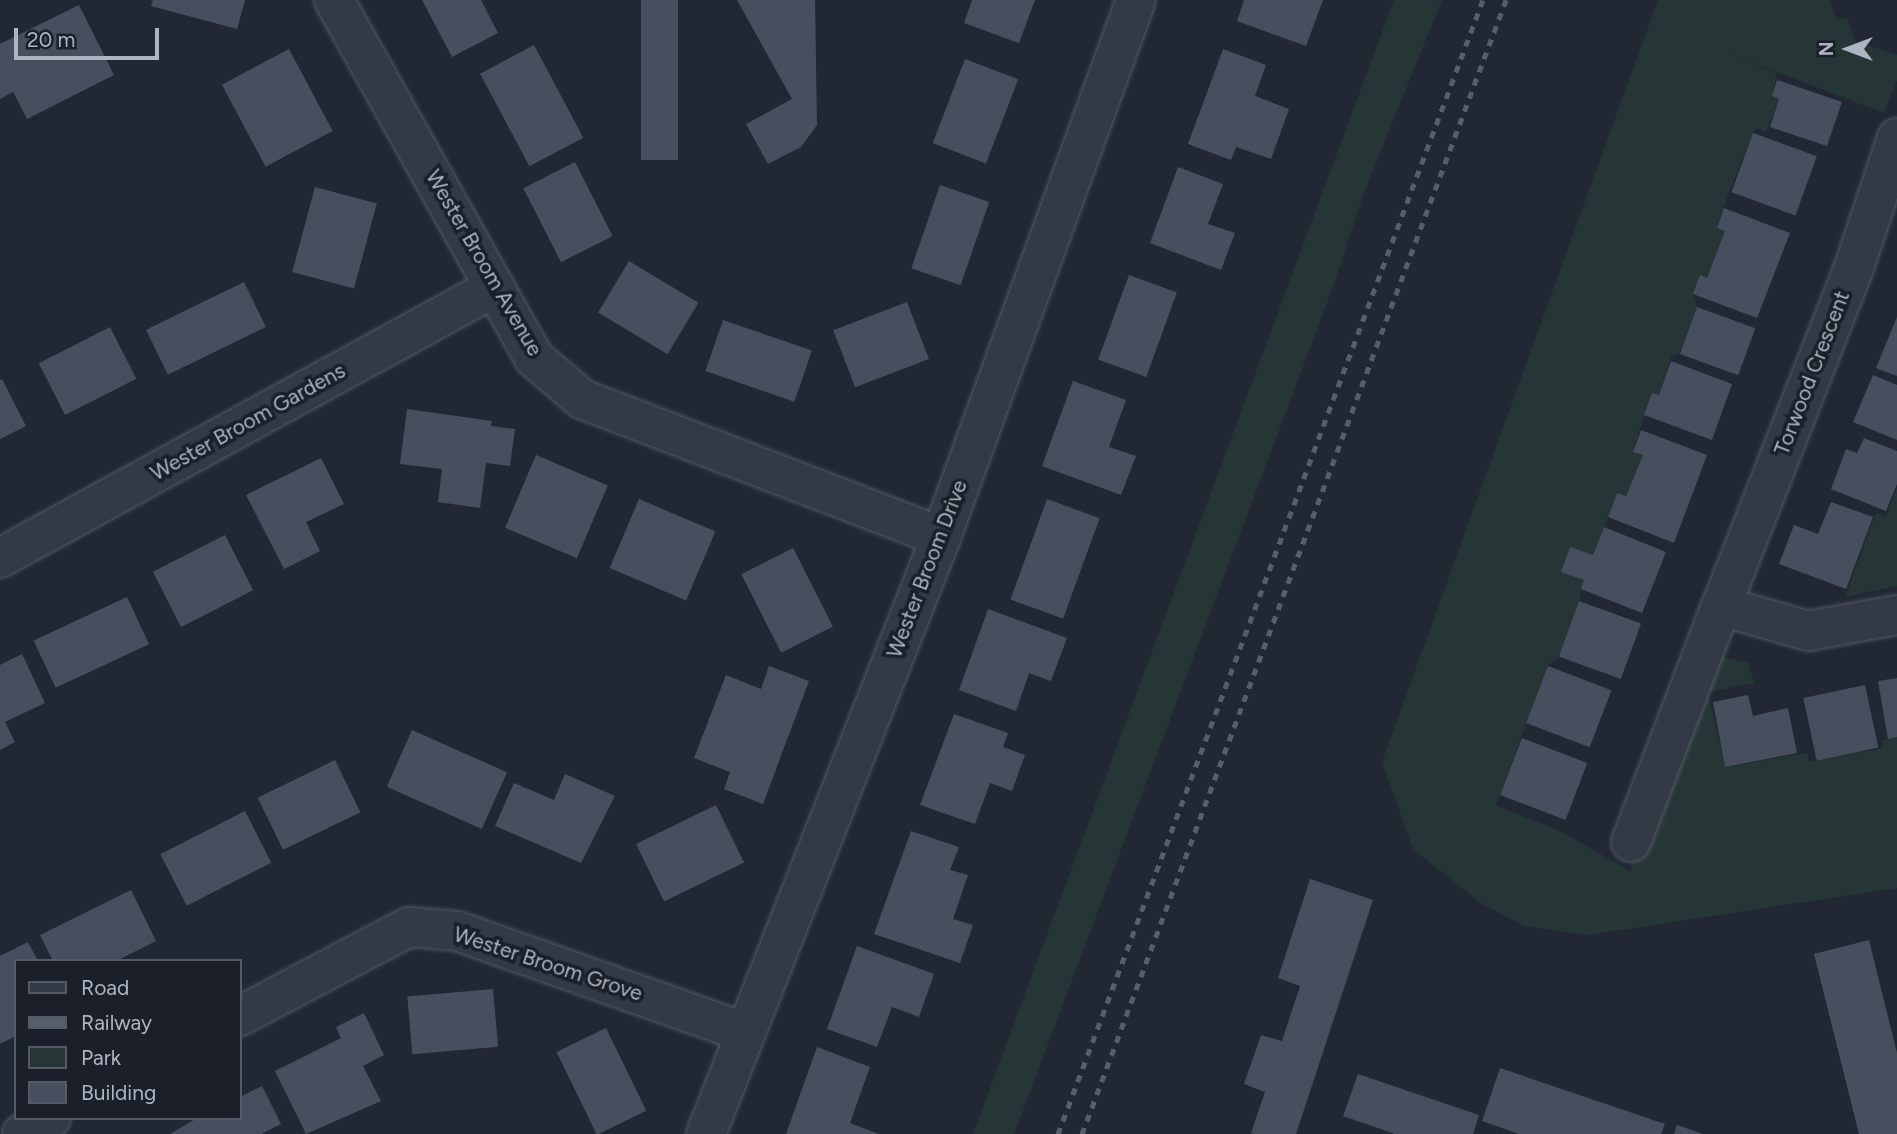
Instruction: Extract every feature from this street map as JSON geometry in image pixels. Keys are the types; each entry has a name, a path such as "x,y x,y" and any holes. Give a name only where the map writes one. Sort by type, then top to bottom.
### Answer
{"street":[{"name":"Wester Broom Avenue","path":"334,0 534,358 582,399 941,537"},
{"name":"Wester Broom Drive","path":"706,1134 941,537 1136,0"},
{"name":"Torwood Crescent","path":"1630,842 1853,270 1897,138"},
{"name":"Wester Broom Gardens","path":"0,558 495,287"},
{"path":"1721,606 1808,631 1897,615"},
{"name":"Wester Broom Grove","path":"242,1015 409,927 457,931 746,1033"},
{"path":"22,1134 47,1120"}],"green space":[{"path":"1394,0 1442,0 1365,190 1334,284 1014,1134 973,1134"},
{"path":"1658,0 1830,0 1836,20 1847,18 1855,41 1897,55 1897,80 1884,113 1717,49 1777,73 1772,96 1779,99 1766,132 1756,128 1753,133 1726,200 1717,228 1725,231 1707,278 1700,276 1693,294 1697,307 1679,354 1671,357 1659,395 1644,415 1633,451 1643,455 1626,496 1617,493 1593,555 1570,548 1584,580 1579,601 1559,656 1548,666 1496,805 1562,832 1630,871 1711,654 1748,663 1754,683 1708,692 1725,767 1807,753 1809,762 1883,748 1882,740 1897,737 1897,888 1587,935 1524,926 1482,904 1413,849 1382,762"},
{"path":"1897,488 1897,586 1845,597 1876,513 1886,517"}],"building":[{"path":"153,0 245,0 237,29 151,6"},
{"path":"422,0 481,0 498,33 452,57"},
{"path":"641,0 678,0 678,160 641,160"},
{"path":"737,0 815,0 817,125 801,147 768,164 746,124 792,99"},
{"path":"972,0 1035,0 1019,43 964,23"},
{"path":"1244,0 1323,0 1306,46 1237,21"},
{"path":"79,5 114,75 27,119 13,92 0,99 0,44"},
{"path":"534,45 583,138 529,166 480,74"},
{"path":"289,49 333,131 266,167 222,85"},
{"path":"1223,49 1266,65 1255,96 1289,109 1271,159 1236,147 1231,160 1188,144"},
{"path":"965,59 1018,79 986,163 933,143"},
{"path":"1777,80 1842,102 1827,146 1770,127 1779,99 1772,96"},
{"path":"1753,133 1817,156 1795,215 1731,192"},
{"path":"575,162 613,236 561,262 523,188"},
{"path":"1178,167 1223,184 1208,224 1235,233 1221,270 1150,243"},
{"path":"940,185 989,202 961,285 911,268"},
{"path":"315,187 377,204 354,289 292,272"},
{"path":"1724,208 1790,233 1757,318 1693,294 1700,275 1707,278 1725,231 1717,228"},
{"path":"629,261 698,303 668,354 598,312"},
{"path":"1129,275 1177,292 1146,377 1098,360"},
{"path":"244,282 266,327 168,375 146,330"},
{"path":"907,302 929,359 855,387 833,330"},
{"path":"1697,307 1755,328 1738,375 1680,354"},
{"path":"1897,317 1897,376 1876,368"},
{"path":"723,320 812,351 794,402 705,371"},
{"path":"110,327 136,379 65,415 39,363"},
{"path":"1671,361 1732,384 1712,440 1644,415 1652,393 1659,395"},
{"path":"1873,375 1897,385 1897,440 1853,422"},
{"path":"2,379 26,426 0,439 0,380"},
{"path":"1073,381 1126,400 1109,447 1136,456 1121,495 1042,466"},
{"path":"407,409 492,421 491,426 515,429 510,466 486,463 480,508 438,502 442,469 400,464"},
{"path":"1641,430 1707,455 1674,543 1608,517 1617,493 1626,496 1643,455 1633,452"},
{"path":"1864,438 1897,451 1897,484 1886,511 1831,489 1846,449 1857,453"},
{"path":"536,455 608,485 577,558 505,528"},
{"path":"321,458 344,504 306,522 320,551 284,569 246,495"},
{"path":"639,499 715,531 686,600 610,568"},
{"path":"1047,499 1100,518 1063,619 1010,600"},
{"path":"1831,502 1873,517 1846,589 1779,564 1794,525 1818,534"},
{"path":"1604,527 1666,552 1642,613 1581,589 1584,580 1561,572 1570,547 1593,555"},
{"path":"225,535 253,590 181,627 153,572"},
{"path":"793,548 833,626 781,653 741,574"},
{"path":"127,597 149,644 56,688 34,641"},
{"path":"1579,601 1641,624 1621,679 1559,656"},
{"path":"988,609 1067,638 1051,681 1029,673 1016,711 959,690"},
{"path":"22,654 45,703 5,722 15,742 0,750 0,665"},
{"path":"769,666 809,681 763,804 724,789 730,772 694,758 726,675 761,689"},
{"path":"1548,666 1611,690 1590,747 1526,723"},
{"path":"1897,678 1897,737 1888,739 1878,681"},
{"path":"1865,685 1878,748 1817,761 1803,698"},
{"path":"1748,695 1753,716 1788,708 1797,753 1725,767 1713,702"},
{"path":"954,714 1008,733 1003,747 1025,755 1012,791 990,783 975,824 920,805"},
{"path":"412,730 507,772 482,829 387,787"},
{"path":"1522,738 1587,763 1565,820 1500,795"},
{"path":"335,760 360,812 283,850 258,798"},
{"path":"565,774 615,796 581,863 495,826 514,783 554,800"},
{"path":"716,805 744,863 664,902 636,844"},
{"path":"245,811 271,863 187,906 160,854"},
{"path":"911,831 959,847 950,870 968,875 953,919 973,925 960,963 874,934"},
{"path":"1310,879 1373,900 1296,1134 1255,1134 1251,1133 1265,1092 1244,1084 1261,1035 1282,1041 1300,986 1278,978"},
{"path":"131,890 156,941 120,959 52,959 40,935"},
{"path":"1869,940 1897,1053 1897,1134 1859,1134 1814,954"},
{"path":"28,942 37,959 14,959 14,1037 0,1044 0,956"},
{"path":"857,946 934,974 919,1017 892,1007 877,1047 827,1029"},
{"path":"493,989 498,1047 412,1054 407,996"},
{"path":"364,1013 384,1055 363,1066 381,1101 306,1134 275,1071 341,1038 336,1027"},
{"path":"606,1028 646,1111 597,1134 557,1052"},
{"path":"817,1047 870,1067 850,1123 879,1134 786,1134"},
{"path":"1500,1068 1665,1124 1661,1134 1519,1134 1482,1121"},
{"path":"1358,1074 1479,1115 1473,1134 1395,1134 1343,1116"},
{"path":"262,1086 281,1124 261,1134 170,1134 194,1120 242,1120 242,1096"},
{"path":"1677,1125 1703,1134 1674,1134"}],"railway":[{"path":"1058,1134 1483,0"},
{"path":"1082,1134 1506,0"}]}
